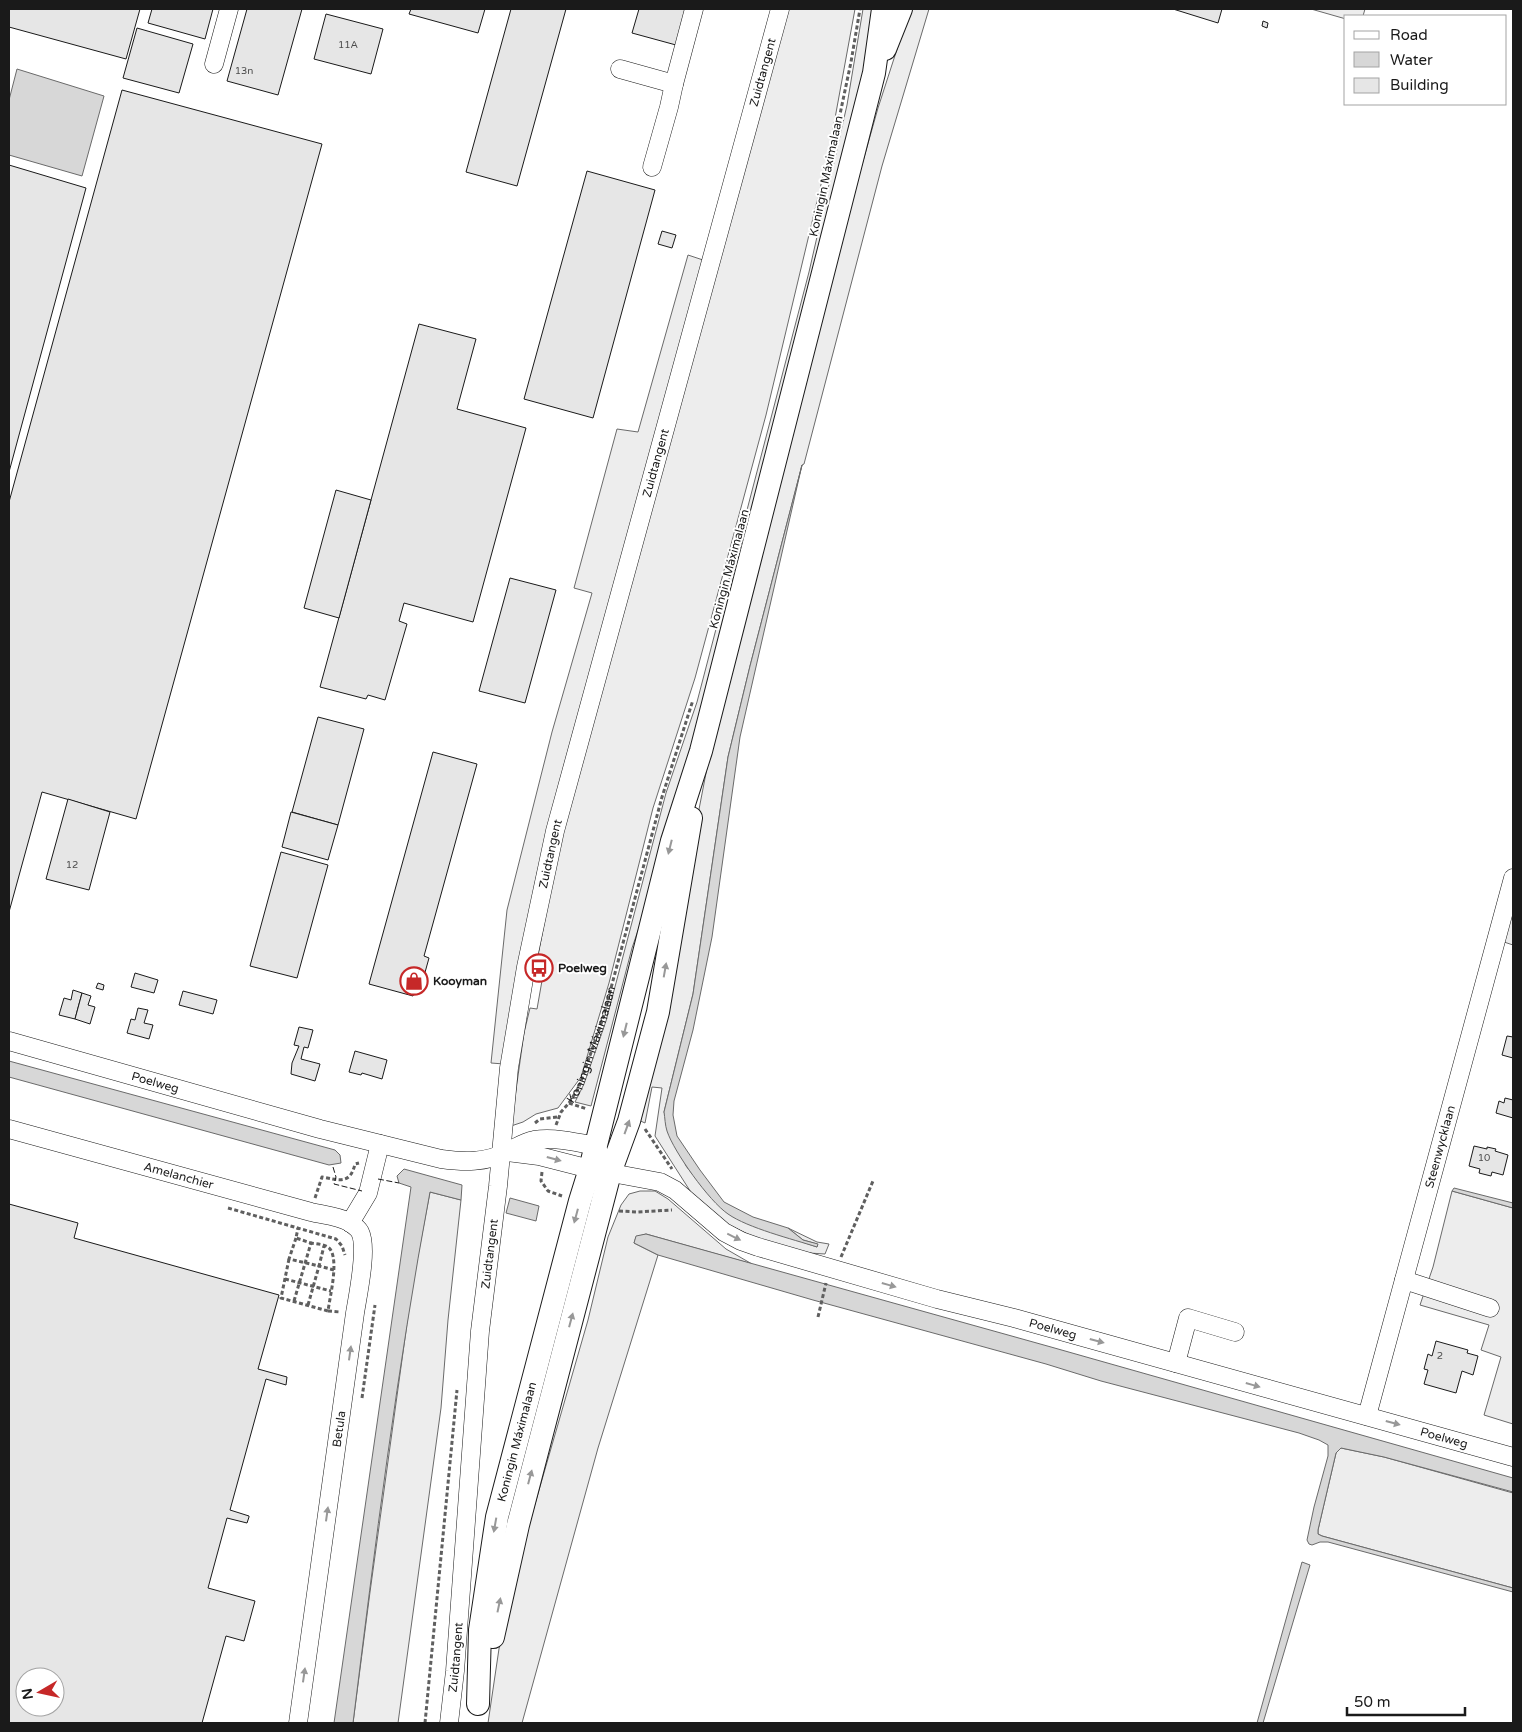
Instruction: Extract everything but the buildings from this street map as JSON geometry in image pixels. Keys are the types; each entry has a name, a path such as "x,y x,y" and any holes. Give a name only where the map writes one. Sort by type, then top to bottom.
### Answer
{"main road":[{"name":"Koningin Máximalaan","path":"600,1171 596,1146 672,841 701,751 874,73 883,9"},
{"name":"Koningin Máximalaan","path":"874,73 901,9"},
{"name":"Koningin Máximalaan","path":"477,1714 480,1630 497,1517 580,1201 629,1121 658,1012 701,751"}],"street":[{"path":"214,64 229,9"},
{"path":"652,167 694,9"},
{"name":"Zuidtangent","path":"449,1723 455,1671 480,1331 503,1154 509,1068 528,959 555,831 780,9"},
{"path":"620,69 674,84"},
{"name":"Steenwycklaan","path":"1367,1416 1513,878"},
{"name":"Poelweg","path":"9,1040 320,1129 378,1149 458,1162 477,1161 503,1154 524,1142 536,1140 571,1141 596,1146"},
{"name":"Amelanchier","path":"9,1129 350,1222"},
{"path":"350,1222 368,1193 378,1149"},
{"name":"Poelweg","path":"503,1154 547,1157 600,1171 660,1182 675,1190 724,1232 741,1241 831,1275 1014,1318 1513,1457"},
{"name":"Betula","path":"298,1723 363,1254 360,1231 350,1222"},
{"path":"1404,1280 1490,1308"},
{"path":"1176,1363 1188,1318 1235,1332"}],"path":[{"name":"Koningin Máximalaan","path":"826,178 860,9"},
{"name":"Koningin Máximalaan","path":"558,1117 579,1087 604,1018 662,797 695,695"},
{"path":"311,1212 322,1177 342,1180 349,1177 353,1173 355,1164 378,1149"},
{"path":"818,1317 831,1275 873,1181"},
{"path":"296,1238 324,1246 330,1250 334,1262 334,1270 328,1311 281,1298 298,1228"},
{"path":"294,1301 311,1242"},
{"path":"308,1306 324,1246"},
{"path":"289,1260 334,1270"},
{"path":"285,1279 331,1291"},
{"path":"426,1723 438,1596"}],"shaded area":[{"path":"788,9 855,9 829,151 766,415 695,678 653,808 609,983 581,1077 558,1108 536,1114 523,1122 511,1126 524,1033 530,1008 537,1009 546,958 538,956 553,876 576,779"},
{"path":"863,9 877,9 854,118 662,861 632,948 591,1106 575,1102 584,1084 606,1021 666,793 697,702 809,272 847,105"},
{"path":"910,9 929,9 882,166 804,464 802,465 728,757 693,994 664,1112 686,1166 709,1195 728,1213 750,1224 817,1247 817,1244 803,1240 788,1228 817,1242 829,1244 825,1254 809,1253 760,1240 719,1220 694,1197 655,1136 662,1088 652,1087 645,1123 634,1118 689,861 713,737 834,264 878,108"},
{"path":"1311,9 1365,9 1363,15 1344,15 1344,18"},
{"path":"688,255 703,260 561,777 537,874 504,1064 491,1063 507,910 552,732 592,593 574,588 617,429 638,432"},
{"path":"1513,910 1513,945 1504,942"},
{"path":"640,1191 655,1191 668,1199 726,1249 752,1264 646,1234 636,1237 634,1243 658,1255 598,1448 522,1723 488,1723 500,1642 518,1563 588,1320 608,1237 621,1205 629,1194"},
{"path":"1452,1191 1513,1208 1513,1424 1484,1415 1501,1357 1481,1350 1489,1325 1420,1305 1433,1267"},
{"path":"430,1192 461,1200 441,1408 398,1723 353,1723 412,1287"},
{"path":"1341,1448 1384,1457 1513,1493 1513,1588 1318,1534 1336,1453"}],"water":[{"path":"17,69 104,96 82,176 9,155 9,100"},
{"path":"802,465 740,737 712,937 693,1030 674,1101 673,1115 677,1136 724,1202 753,1217 788,1228 803,1240 818,1244 817,1247 747,1224 720,1208 702,1188 677,1151 667,1131 664,1112 693,994 728,757"},
{"path":"9,1061 335,1150 340,1155 341,1163 329,1165 9,1077"},
{"path":"404,1169 462,1185 461,1200 430,1192 397,1391 353,1723 334,1723 411,1187 399,1183 397,1176"},
{"path":"1454,1188 1513,1203 1513,1208 1452,1191"},
{"path":"510,1198 539,1206 536,1221 506,1213"},
{"path":"646,1234 1513,1478 1513,1492 1384,1457 1341,1448 1336,1453 1318,1534 1513,1588 1513,1592 1328,1542 1309,1544 1307,1540 1314,1507 1328,1456 1328,1445 1319,1440 1299,1433 1101,1381 658,1255 634,1243 636,1236"},
{"path":"1302,1562 1310,1565 1263,1723 1257,1723"}],"fence":[{"path":"333,1167 336,1177 334,1184 362,1191"},
{"path":"378,1179 399,1183"}],"place":[{"name":"Poelweg","path":"539,968"},
{"name":"Kooyman","path":"414,981"}]}
